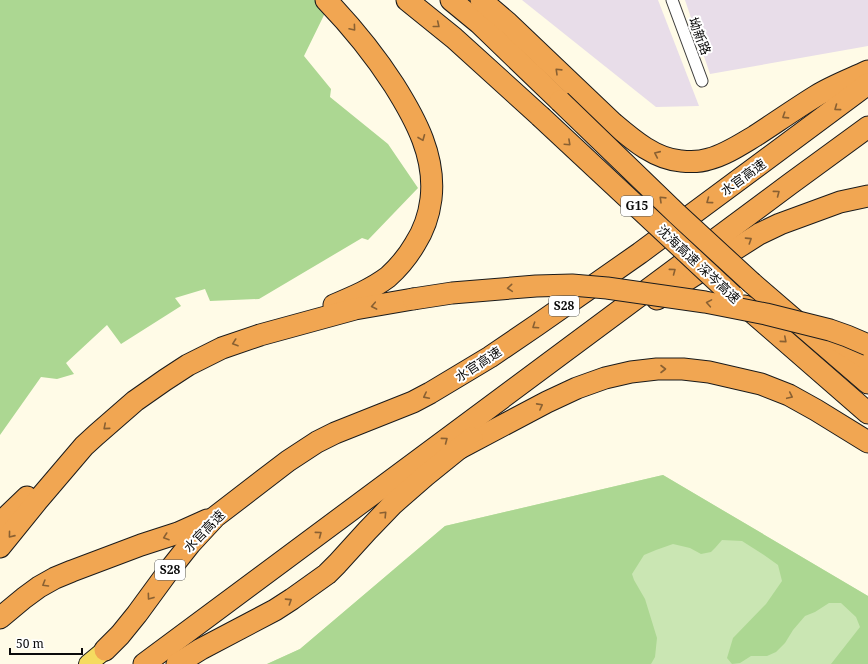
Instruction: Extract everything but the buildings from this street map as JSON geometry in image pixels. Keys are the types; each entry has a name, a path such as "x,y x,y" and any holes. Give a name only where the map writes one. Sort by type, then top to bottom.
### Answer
{"highway":[{"path":"0,523 44,481 135,401 182,369 222,348 356,296 375,286 389,276 411,251 420,237 426,223 429,209 432,177 425,144 405,102 380,62 345,19 326,0"},
{"name":"沈海高速 深岑高速","path":"407,0 454,38 734,296 868,413"},
{"name":"沈海高速 深岑高速","path":"451,0 479,23 677,214 756,286 868,383"},
{"path":"481,0 508,23 626,134 652,152 666,158 680,161 695,162 708,160 723,154 742,144 818,95 868,71"},
{"name":"水官高速","path":"105,650 124,630 190,544 215,517 288,461 335,432 425,396 490,357 640,253 868,84"},
{"path":"144,664 868,127"},
{"path":"177,664 201,649 275,610 326,574 393,504 425,476 456,450 642,308 759,234 780,224 840,202 868,196"},
{"path":"260,334 355,309 412,299 452,293 536,286 572,285 607,288 705,302 766,314 830,330 868,345"},
{"path":"756,286 868,360"},
{"path":"456,450 547,402 577,388 605,378 631,372 657,369 683,369 709,372 761,384 789,395 868,442"},
{"path":"0,548 84,446"},
{"path":"0,618 24,598 55,578 178,533 215,517"},
{"path":"161,664 198,624 255,621"}],"main road":[{"path":"88,664 105,650"}],"street":[{"name":"坳新路","path":"672,0 702,81"}],"shaded area":[{"path":"522,0 658,0 699,106 656,107"},
{"path":"685,0 868,0 868,46 710,74"}],"green space":[{"path":"0,0 315,0 326,11 304,56 331,89 330,97 388,144 418,188 368,240 362,238 259,299 210,301 205,289 175,298 181,306 121,344 107,325 66,363 74,374 57,379 41,377 0,435"},
{"path":"663,475 868,596 868,664 267,664 300,649 445,526"},
{"path":"663,475 868,596 868,664 831,664 860,627 856,617 841,603 829,603 815,612 805,616 793,630 785,643 776,652 767,656 751,656 740,663 732,664 727,658 733,638 766,604 782,581 778,565 764,555 742,541 722,540 711,552 701,554 690,548 673,544 656,550 644,555 632,574 645,599 657,638 655,657 651,664 267,664 300,649 445,526"}]}
